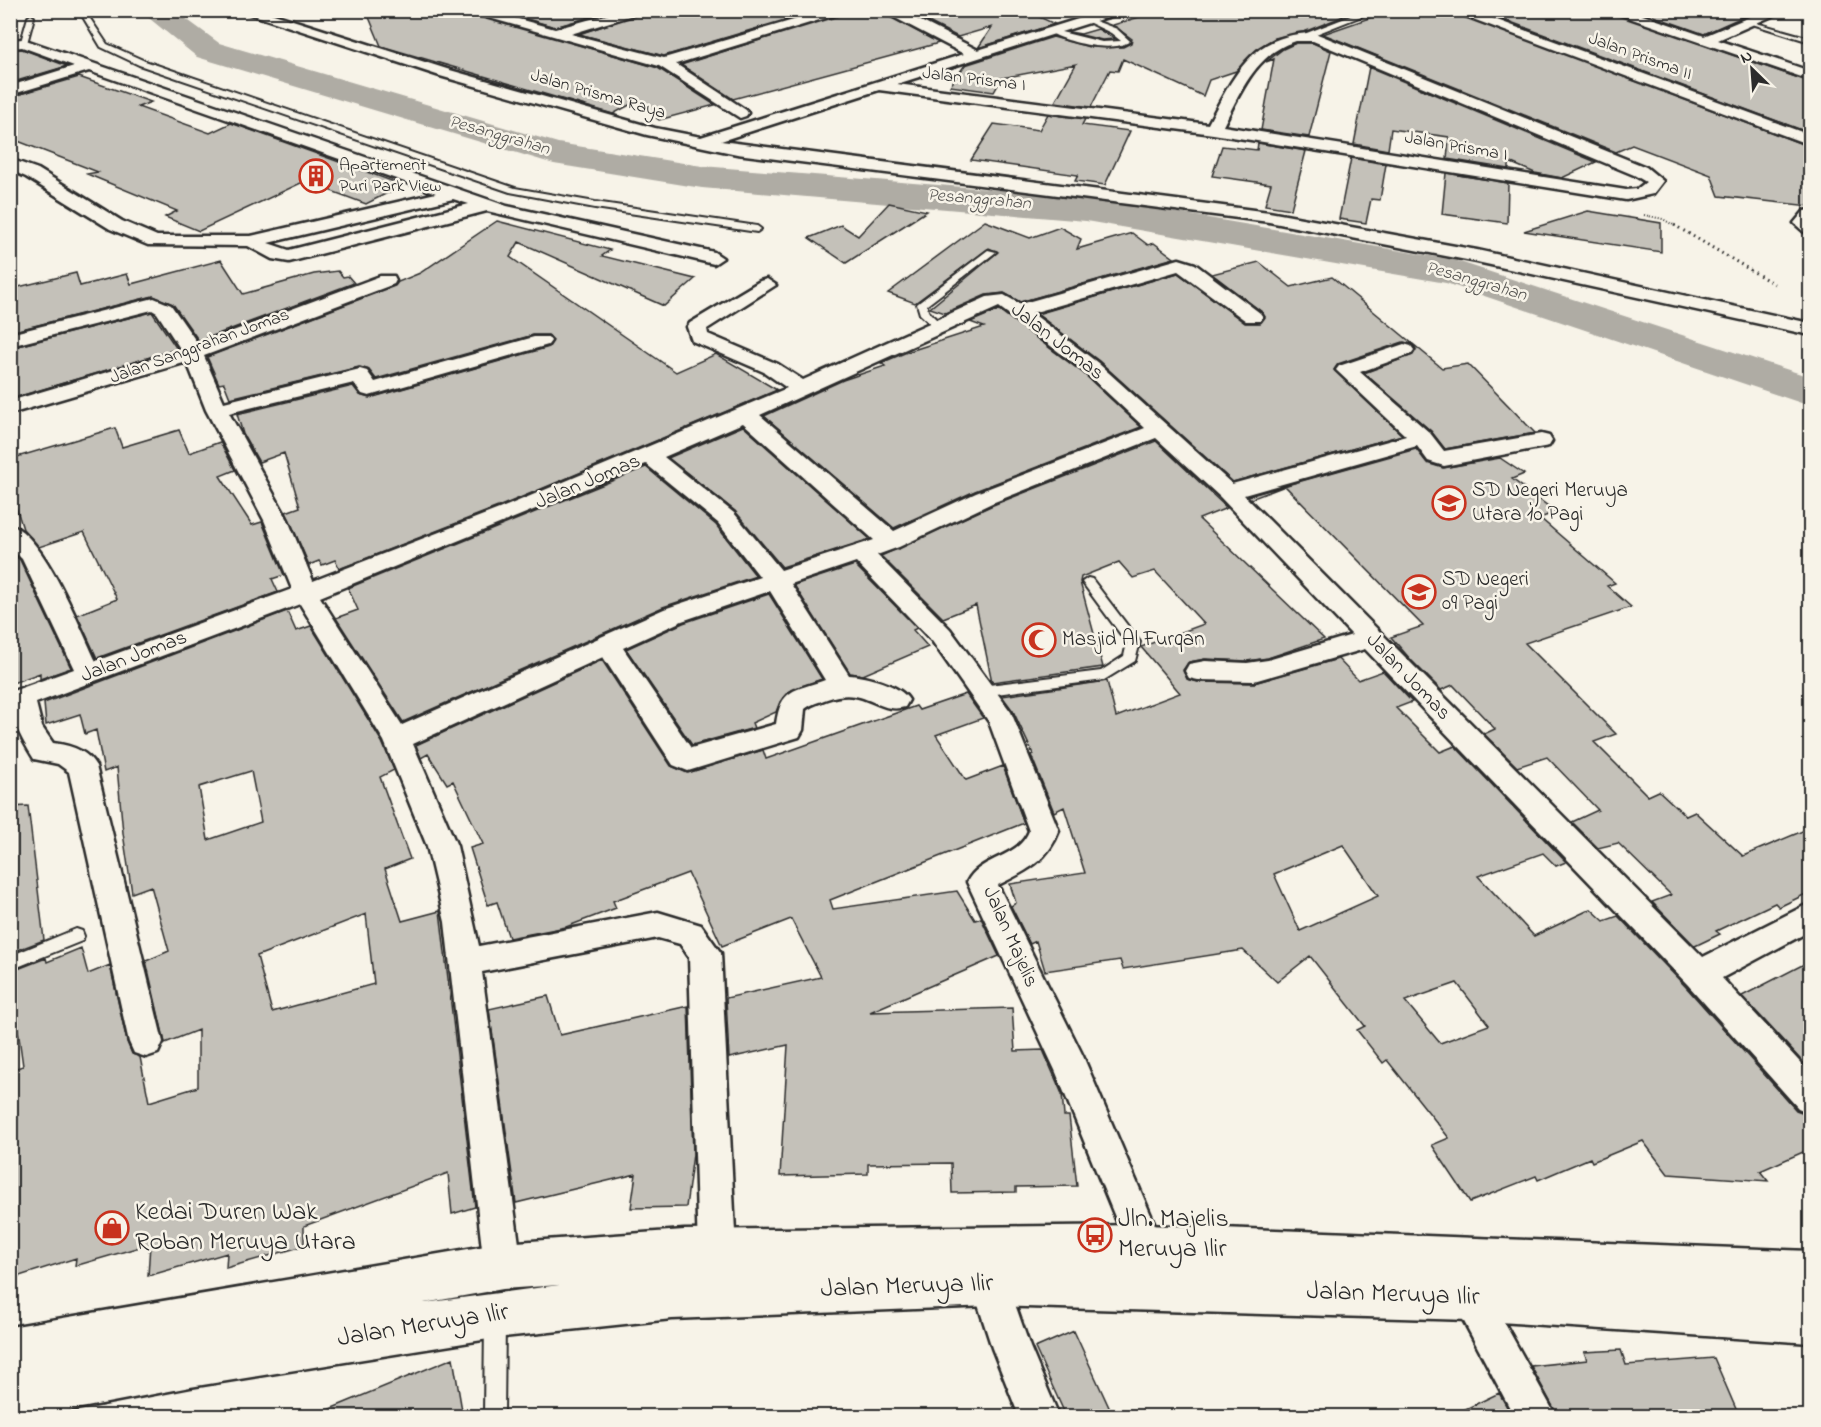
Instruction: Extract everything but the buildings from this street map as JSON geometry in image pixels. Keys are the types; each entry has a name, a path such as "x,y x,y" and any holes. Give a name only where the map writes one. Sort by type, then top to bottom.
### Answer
{"main road":[{"name":"Jalan Meruya Ilir","path":"10,1351 503,1266 717,1252 1146,1248 1810,1274"},
{"name":"Jalan Meruya Ilir","path":"10,1398 190,1363 495,1315 672,1296 990,1283 1470,1297 1808,1324"}],"street":[{"name":"Jalan Prisma Raya","path":"245,10 445,73 677,137 740,113 1078,10"},
{"path":"468,10 664,63 740,113"},
{"path":"556,34 642,10"},
{"path":"664,63 845,10"},
{"path":"887,10 975,54"},
{"path":"702,142 975,54 1124,10"},
{"name":"Jalan Prisma II","path":"1456,10 1810,140"},
{"path":"1613,10 1810,76"},
{"path":"1704,41 1779,10"},
{"path":"1213,129 1257,55 1274,45 1309,37"},
{"name":"Jalan Prisma I","path":"878,85 908,91 1213,129 1626,195 1642,193 1653,186 1655,181 1640,171 1309,37"},
{"path":"17,44 453,194 489,205 714,258"},
{"path":"10,91 86,67"},
{"path":"677,137 772,153 1269,217 1477,256 1810,329"},
{"path":"10,164 32,173 116,225 154,241 251,241 453,194"},
{"path":"251,241 278,255 289,256 489,205"},
{"path":"1810,215 1803,223 1810,228"},
{"path":"1016,310 1179,265 1188,268 1253,317"},
{"name":"Jalan Sanggrahan Jomas","path":"10,408 144,369 387,280"},
{"path":"767,285 697,327 697,331 699,337 771,368 801,388"},
{"name":"Jalan Jomas","path":"16,700 460,534 650,456 994,301 1004,301 1091,367 1228,492 1699,975 1810,1097"},
{"path":"10,340 154,304 164,309 192,351 217,410 276,520 305,592 397,739 442,846 455,892 503,1266"},
{"path":"217,410 360,375 369,390 541,341"},
{"path":"1404,350 1346,370 1422,438 1436,456 1444,459 1541,441"},
{"path":"745,413 891,542"},
{"path":"397,739 673,615 891,542 984,498 1161,429"},
{"path":"1228,492 1422,438"},
{"path":"650,456 715,506 775,579 841,684"},
{"path":"10,532 32,555 89,674"},
{"name":"Jalan Majelis","path":"860,552 940,635 1001,719 1012,742 1044,831 1041,843 1033,852 986,877 982,882 1071,1067 1146,1248"},
{"path":"1198,671 1212,669 1233,673 1254,672 1371,638"},
{"path":"607,643 683,758 688,760 789,730 792,705 800,699 841,684 857,685 896,700"},
{"path":"16,700 29,728 44,752 74,759 82,766 146,1042"},
{"path":"1699,975 1810,916"},
{"path":"465,962 658,925 690,934 705,953 717,1252"},
{"path":"990,1283 1011,1348 1040,1416"},
{"path":"1470,1297 1536,1416"}],"lane":[{"path":"1309,37 1374,10"},
{"path":"83,11 104,45 142,63 513,190 595,206 757,229"},
{"path":"17,44 31,17"},
{"path":"1053,32 1100,44 1119,45 1126,41 1114,31 1090,21"},
{"path":"1751,22 1810,40"},
{"path":"939,327 923,312 922,304 991,252"},
{"path":"981,691 1104,675 1130,658 1134,642 1088,582"},
{"path":"10,963 76,936"},
{"path":"494,1416 495,1315"}],"path":[{"path":"1642,214 1663,219 1774,284"}],"waterway":[{"name":"Pesanggrahan","path":"154,10 208,50 554,153 702,177 1086,209 1454,272 1810,392"}],"place":[{"name":"Apartement Puri Park View","path":"316,176"},
{"name":"SD Negeri Meruya Utara 10 Pagi","path":"1449,503"},
{"name":"SD Negeri 09 Pagi","path":"1419,592"},
{"name":"Masjid Al Furqan","path":"1039,640"},
{"name":"Kedai Duren Wak Roban Meruya Utara","path":"112,1228"},
{"name":"Jln. Majelis Meruya Ilir","path":"1095,1235"}]}
